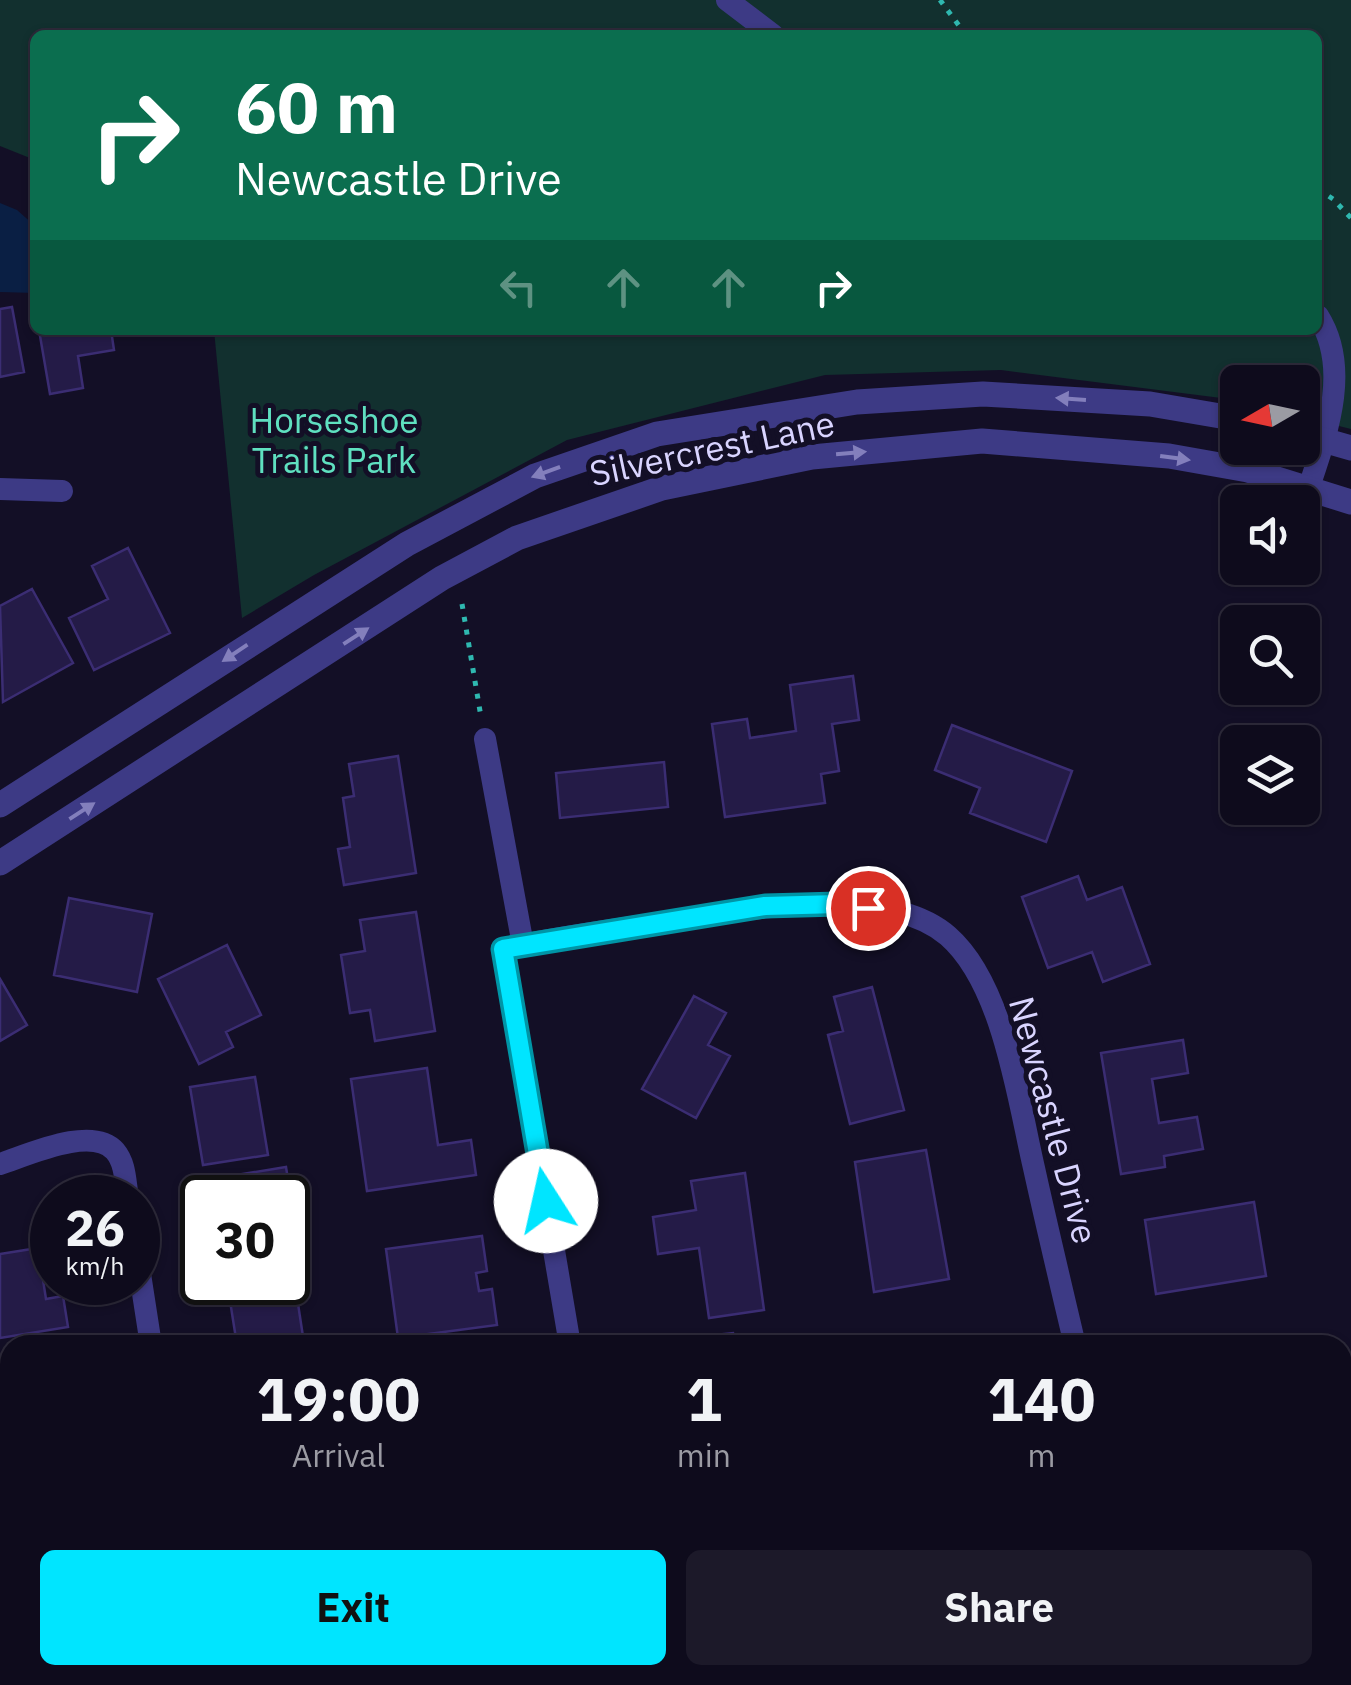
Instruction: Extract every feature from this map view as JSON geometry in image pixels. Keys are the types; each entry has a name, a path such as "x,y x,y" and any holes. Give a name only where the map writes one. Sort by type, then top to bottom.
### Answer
{"street":[{"path":"727,0 766,30"},
{"path":"1320,424 1338,390 1336,364 1322,327"},
{"name":"Silvercrest Lane","path":"0,805 407,544 535,476 657,434 858,402 983,394 1150,404 1220,416"},
{"path":"1320,438 1351,448"},
{"name":"Silvercrest Lane","path":"0,864 442,578 516,538 662,488 812,457 982,441 1169,456 1248,470 1302,485"},
{"path":"0,488 62,491"},
{"name":"Silvercrest Lane","path":"1320,491 1351,502"},
{"path":"485,740 523,945 503,949 568,1335"},
{"name":"Newcastle Drive","path":"523,945 765,906 838,904 928,921 951,938 974,970 996,1017 1072,1335"},
{"path":"0,1164 68,1142 96,1141 113,1148 124,1175"},
{"path":"145,1305 149,1335"}],"path":[{"path":"940,0 962,30"},
{"path":"1322,192 1351,218"},
{"path":"462,604 485,740"}],"green space":[{"name":"Horseshoe Trails Park","path":"0,0 1351,0 1351,429 1320,421 1320,365 1220,365 1220,398 1001,370 825,375 567,440 314,575 242,618 214,335 1322,335 1322,30 30,30 30,158 0,146"}],"water":[{"path":"0,203 30,222 30,293 0,292"}],"building":[{"path":"12,307 24,372 0,377 0,309"},
{"path":"40,335 112,335 114,350 78,356 83,388 50,394"},
{"path":"128,548 170,633 94,670 69,618 108,599 92,566"},
{"path":"32,589 73,663 3,702 0,606"},
{"path":"853,676 859,720 832,724 839,771 821,774 825,803 725,817 712,724 747,719 750,738 796,731 790,685"},
{"path":"952,725 1072,771 1046,842 970,813 980,788 935,770"},
{"path":"398,756 416,873 344,885 338,849 350,847 343,798 354,796 349,764"},
{"path":"664,762 668,807 560,818 556,773"},
{"path":"1078,876 1087,900 1122,887 1150,964 1103,982 1092,952 1048,968 1022,897"},
{"path":"69,898 152,914 137,992 54,975"},
{"path":"416,912 435,1031 375,1041 370,1010 350,1013 341,955 365,951 360,920"},
{"path":"227,945 261,1015 226,1032 233,1047 199,1064 158,979"},
{"path":"0,979 27,1025 0,1041"},
{"path":"872,987 904,1110 850,1124 828,1035 843,1031 834,997"},
{"path":"694,996 726,1013 708,1045 730,1056 696,1118 642,1089"},
{"path":"1183,1040 1188,1073 1152,1079 1159,1123 1197,1117 1203,1149 1164,1156 1165,1167 1121,1174 1101,1053"},
{"path":"427,1068 438,1145 471,1140 476,1175 367,1191 351,1079"},
{"path":"255,1077 268,1155 203,1165 190,1087"},
{"path":"926,1150 949,1279 874,1292 855,1162"},
{"path":"286,1167 287,1175 237,1175"},
{"path":"745,1173 764,1310 709,1318 699,1248 658,1254 653,1217 696,1210 691,1181"},
{"path":"1254,1202 1266,1276 1156,1294 1145,1220"},
{"path":"482,1236 487,1271 476,1273 479,1291 492,1289 497,1325 398,1335 386,1249"},
{"path":"30,1249 30,1305 64,1305 68,1327 0,1335 0,1254"},
{"path":"231,1305 298,1305 303,1335 235,1335"}],"route":[{"path":"546,1201 503,949 765,906 838,904 868,908"}]}
